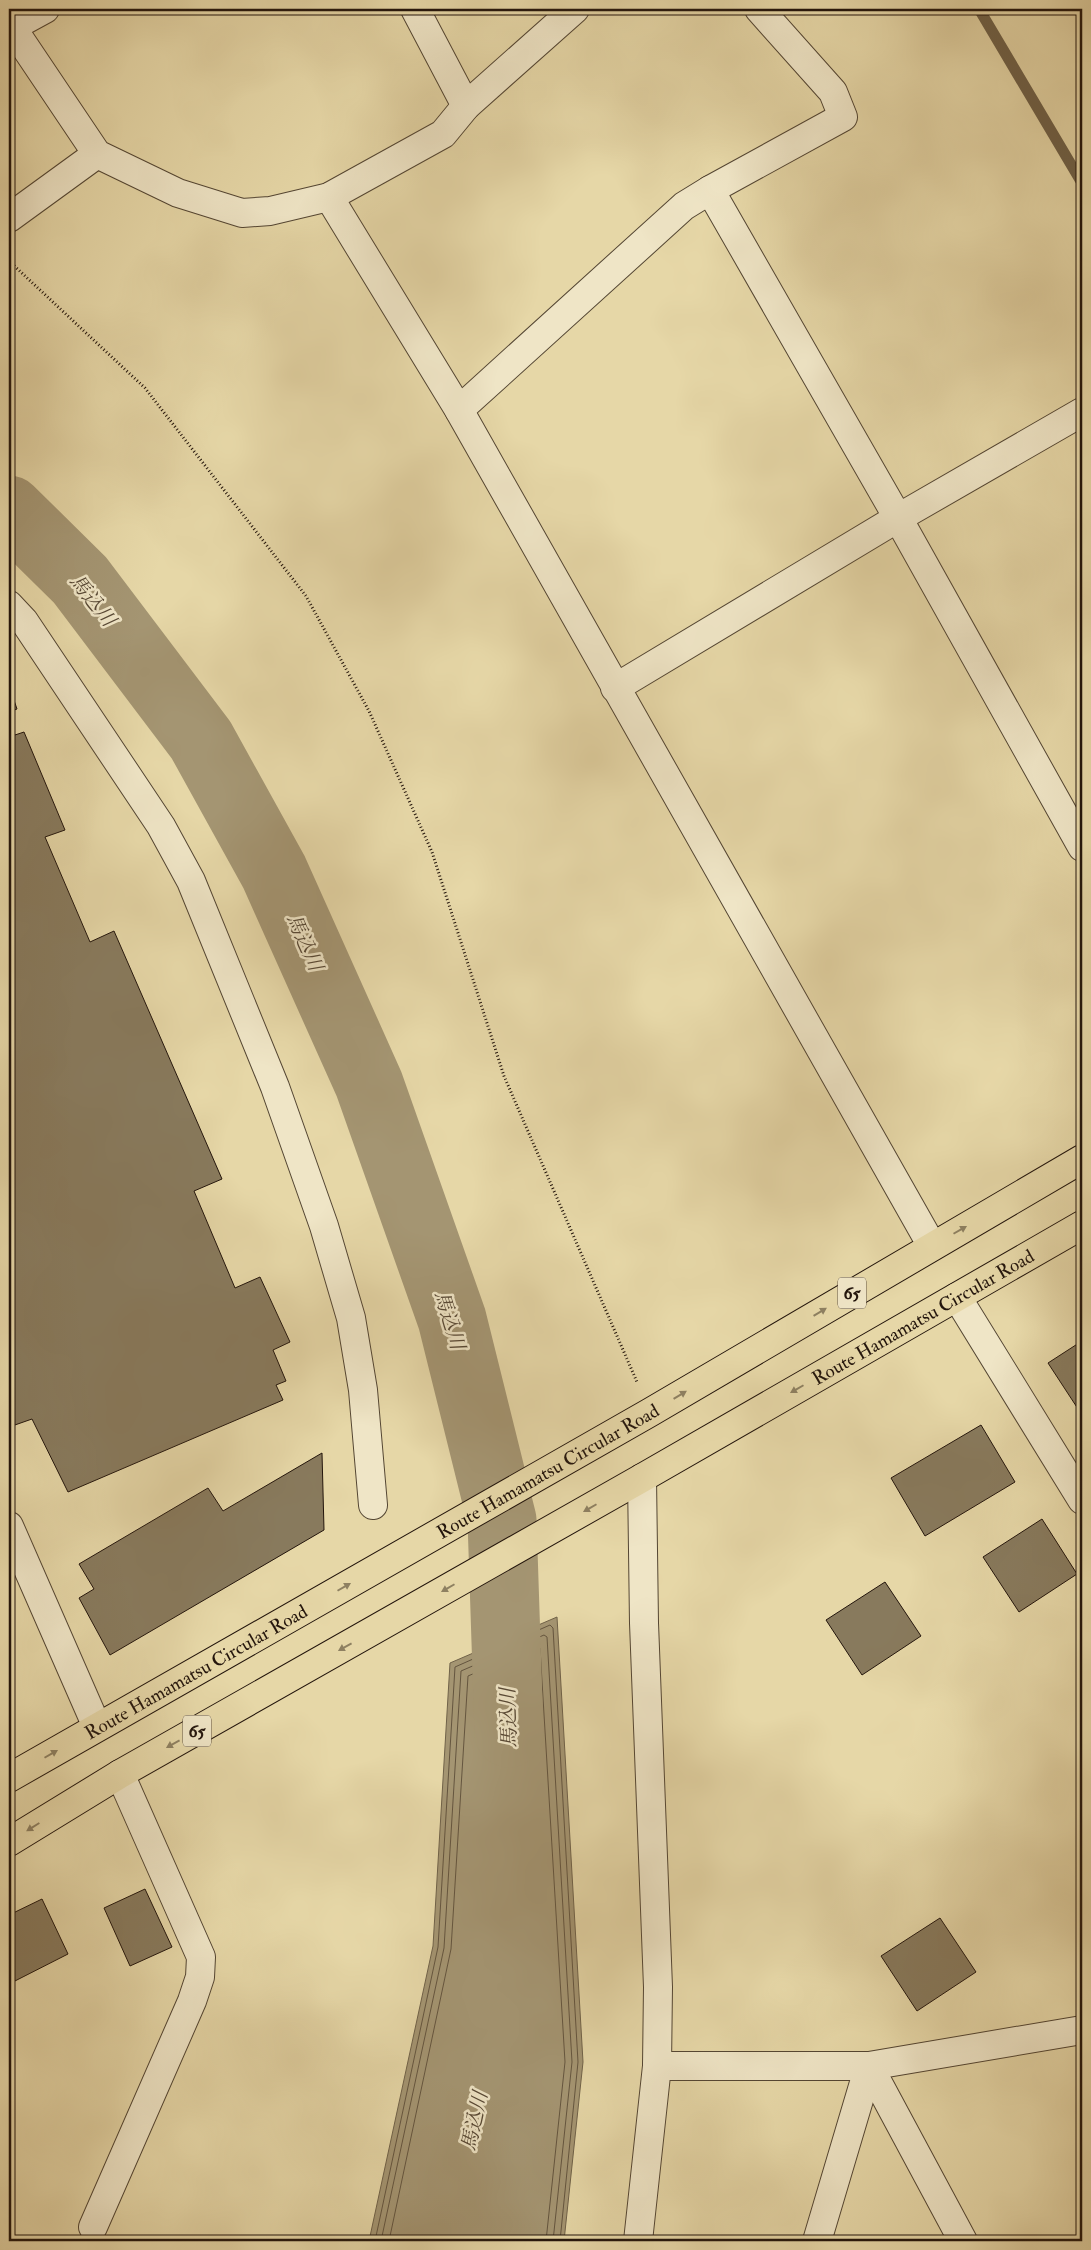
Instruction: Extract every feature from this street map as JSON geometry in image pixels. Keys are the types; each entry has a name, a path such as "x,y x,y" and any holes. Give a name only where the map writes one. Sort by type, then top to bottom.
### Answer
{"main road":[{"name":"Route Hamamatsu Circular Road","path":"9,1778 623,1428 1082,1159"},
{"name":"Route Hamamatsu Circular Road","path":"9,1842 120,1774 387,1624 1082,1225"}],"street":[{"path":"45,9 11,25 97,154 178,193 242,213 270,211 329,197 443,134 466,106 574,9"},
{"path":"415,9 466,106"},
{"path":"459,410 684,206 842,117 833,92 760,9"},
{"path":"9,218 97,154"},
{"path":"710,190 898,518 1082,847"},
{"path":"329,197 459,410 932,1246"},
{"path":"615,688 898,518 1082,412"},
{"path":"9,605 24,621 161,826 191,881 228,968 275,1087 324,1226 351,1318 363,1390 373,1505"},
{"path":"957,1297 1082,1500"},
{"path":"637,1481 657,1933 657,2066 638,2241"},
{"path":"9,1526 97,1727"},
{"path":"93,2227 192,2001 200,1977 201,1957 120,1774"},
{"path":"657,2066 869,2066 1082,2030"},
{"path":"817,2241 869,2066"},
{"path":"869,2066 963,2241"}],"path":[{"path":"9,261 144,388 306,596 369,711 432,852 504,1076 627,1355 649,1413"}],"water":[{"path":"557,1617 583,2062 564,2241 369,2241 433,1946 450,1663"}],"building":[{"path":"9,686 17,709 9,712"},
{"path":"9,720 15,735 24,732 65,830 45,837 90,942 114,931 222,1179 194,1191 235,1288 260,1277 290,1342 273,1350 286,1381 276,1385 283,1400 68,1492 32,1419 12,1426 9,1418"},
{"path":"1082,1341 1082,1415 1048,1363"},
{"path":"981,1425 1015,1482 925,1536 891,1478"},
{"path":"322,1453 324,1530 110,1655 79,1598 94,1589 79,1564 208,1488 223,1511"},
{"path":"1042,1519 1077,1574 1019,1612 983,1557"},
{"path":"885,1582 921,1636 862,1675 826,1620"},
{"path":"145,1889 172,1947 130,1966 104,1908"},
{"path":"42,1899 68,1954 9,1984 9,1915"},
{"path":"940,1918 976,1972 917,2011 881,1956"}],"waterway":[{"path":"979,9 1082,183"},
{"name":"馬込川","path":"9,510 80,580 201,740 274,872 369,1084 452,1319 502,1520 509,1733"}]}
